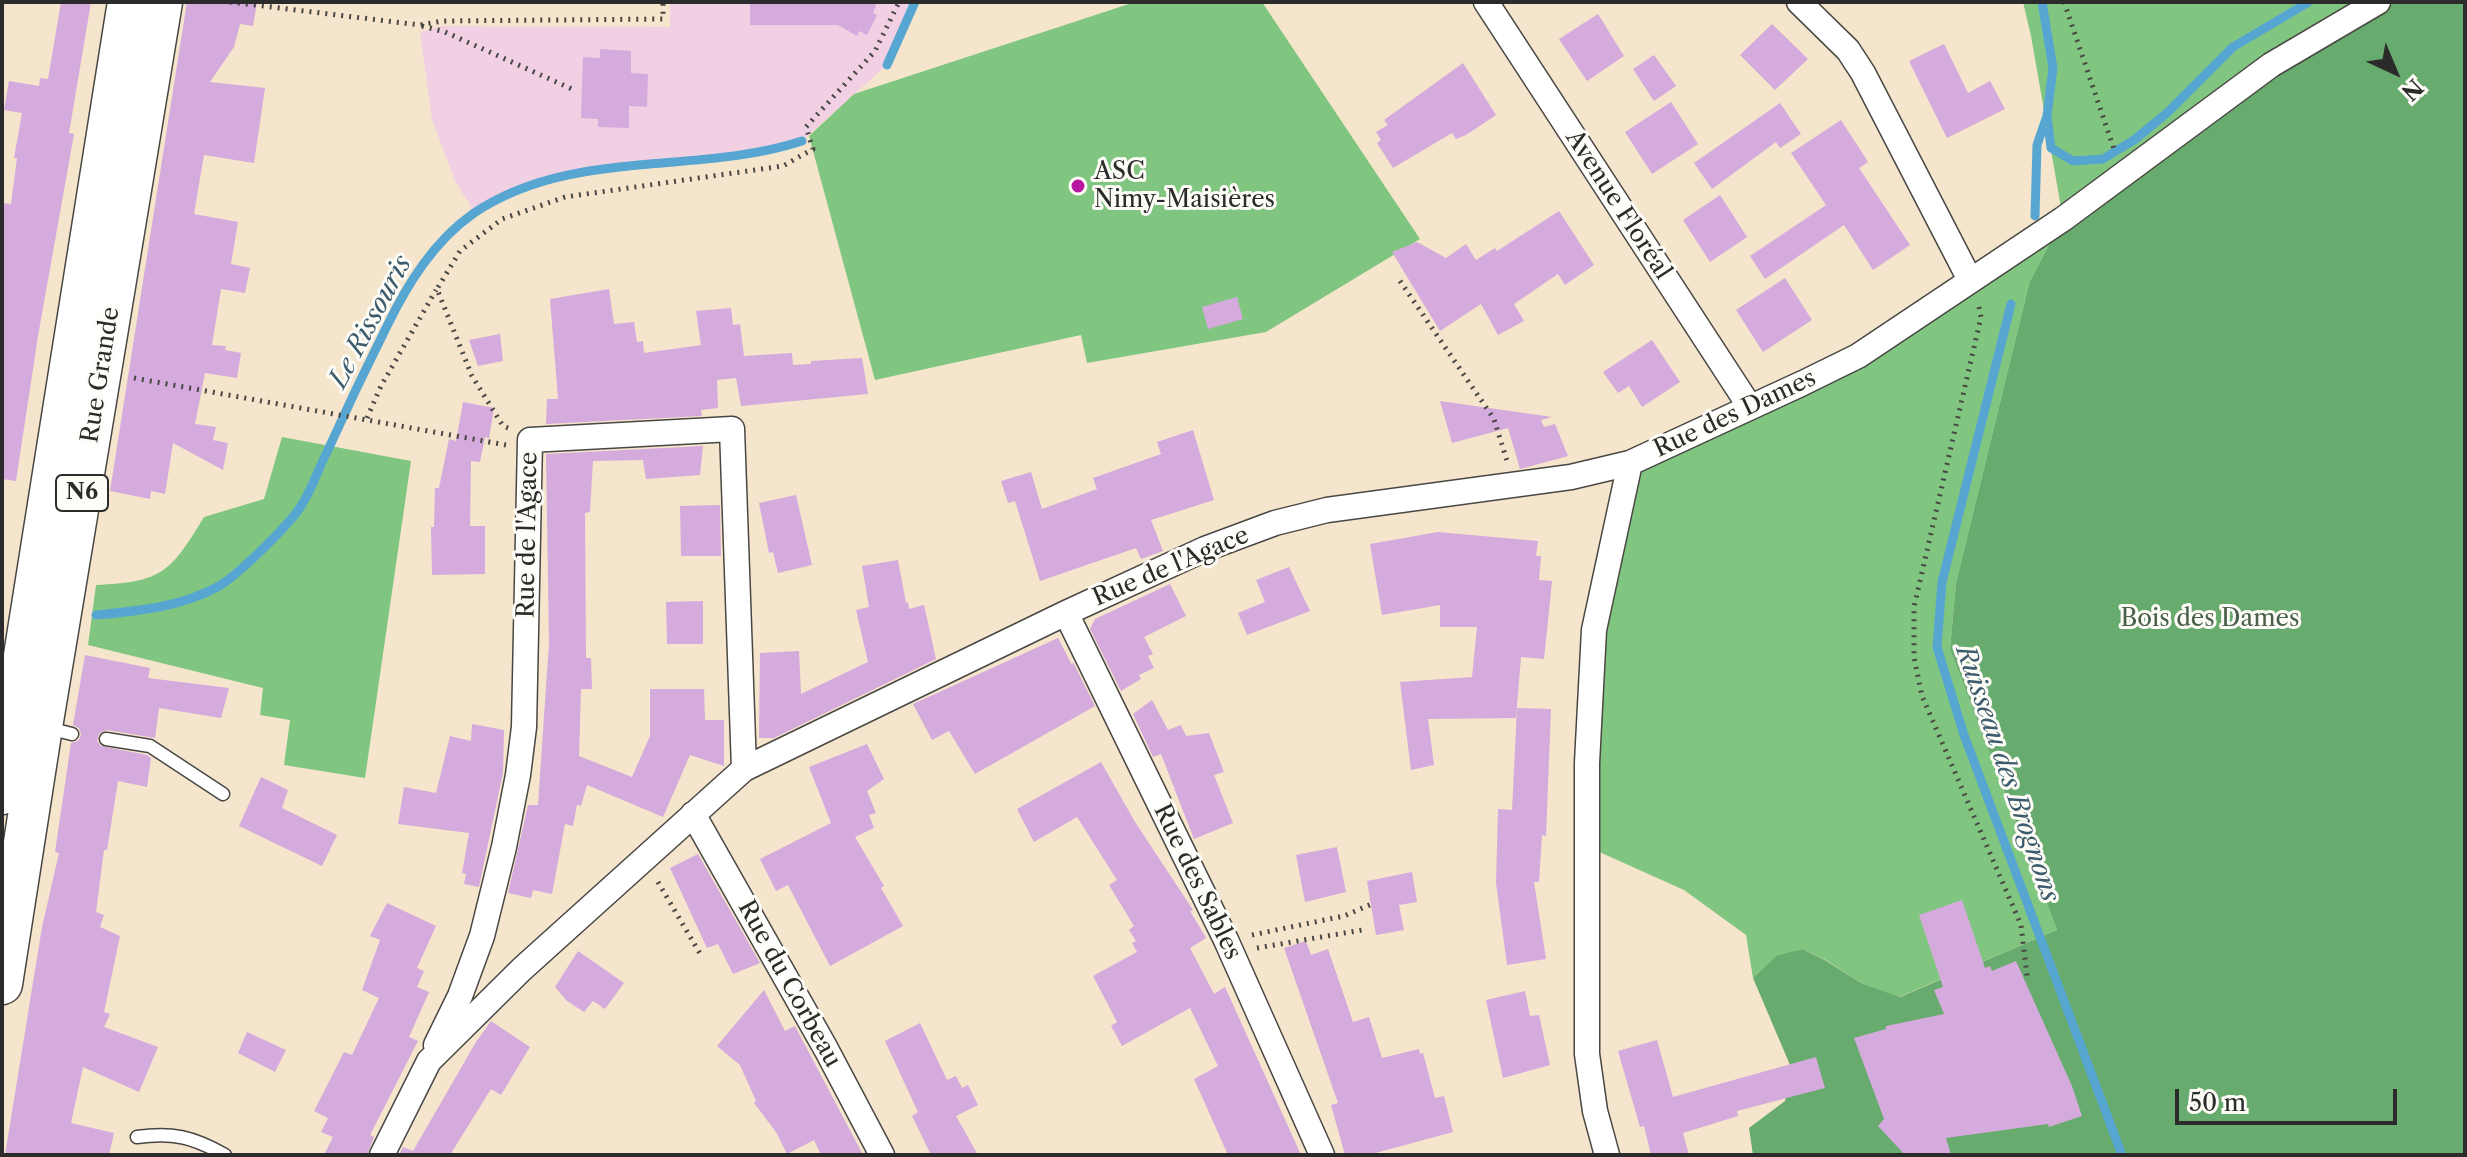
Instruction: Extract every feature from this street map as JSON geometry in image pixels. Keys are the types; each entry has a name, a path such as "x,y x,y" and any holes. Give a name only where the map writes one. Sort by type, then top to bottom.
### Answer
{"main road":[{"name":"Rue Grande","path":"2,794 128,2"},
{"name":"Rue Grande","path":"2,984 57,730 102,372 162,2"}],"street":[{"name":"Avenue Floréal","path":"1486,2 1750,407"},
{"path":"1799,2 1848,50 1863,73 1970,280"},
{"name":"Rue des Dames","path":"1607,1155 1595,1111 1587,1054 1587,763 1594,630 1630,463 1858,356 2063,219 2271,65 2378,2"},
{"name":"Rue de l'Agace","path":"382,1155 460,996 482,936 504,847 524,727 530,440 732,429 744,769"},
{"name":"Rue de l'Agace","path":"429,1061 522,969 744,769 1066,613 1205,549 1275,523 1327,510 1513,486 1630,463"},
{"name":"Rue des Sables","path":"1066,613 1229,946 1322,1155"},
{"name":"Rue du Corbeau","path":"693,814 826,1049 882,1155"}],"lane":[{"path":"106,739 150,746 223,794"},
{"path":"137,1137 166,1133 200,1141 225,1155"}],"path":[{"path":"230,2 420,25 445,32 572,89"},
{"path":"420,25 442,21 663,19 663,2"},
{"path":"367,419 381,386 460,251 502,219 565,197 783,166 813,149 806,127 875,51 899,2"},
{"path":"2066,2 2109,134"},
{"path":"1970,280 1981,317 1914,607 1914,657 1922,696 2021,925 2027,976"},
{"path":"1400,281 1494,419 1513,486"},
{"path":"437,289 472,376 503,426 530,440"},
{"path":"102,372 512,446 530,440"},
{"path":"644,859 702,957"},
{"path":"1229,946 1344,916 1374,903"},
{"path":"1229,946 1362,930"}],"shaded area":[{"path":"670,2 915,2 887,65 802,141 774,150 735,156 569,173 536,184 475,213 455,181 432,119 420,32 442,26 670,27"}],"green space":[{"name":"ASC Nimy-Maisières","path":"1135,2 1262,2 1420,239 1266,332 1087,363 1081,335 875,380 809,136 854,94"},
{"path":"2023,2 2378,2 2029,284 1956,583 1950,649 2057,930 1899,997 1861,983 1826,960 1802,949 1777,955 1753,978 1746,935 1684,890 1586,846 1587,763 1630,463 1803,383 2063,219"},
{"name":"Bois des Dames","path":"2378,2 2465,2 2465,1155 1753,1155 1749,1128 1785,1101 1793,1072 1753,978 1777,955 1802,949 1861,983 1900,997 2057,930 1950,649 1956,583 2029,284 2063,219"},
{"path":"282,437 411,461 365,778 284,765 290,720 260,715 263,688 88,645 96,585 136,581 162,571 182,551 204,517 264,499"}],"building":[{"path":"61,2 91,2 69,133 74,134 16,481 2,479 2,203 11,204 17,158 14,158 22,113 4,110 9,81 39,86 40,78 48,79"},
{"path":"187,2 257,2 253,26 240,24 234,47 210,82 265,88 254,163 204,155 194,214 238,222 231,264 250,268 245,293 221,289 212,345 226,346 225,350 241,353 237,378 205,373 195,424 216,427 213,440 228,443 223,470 173,443 165,494 151,491 150,499 110,491"},
{"path":"750,2 877,2 873,13 877,15 867,35 859,31 857,36 838,25 750,25"},
{"path":"1598,14 1624,56 1587,81 1559,39"},
{"path":"1772,24 1808,59 1775,90 1740,55"},
{"path":"1944,44 1968,93 1990,81 2005,109 1947,138 1909,61"},
{"path":"600,49 631,51 631,73 648,74 647,107 629,106 629,128 598,127 598,119 581,118 583,57 600,58"},
{"path":"1654,55 1676,86 1654,101 1633,69"},
{"path":"1463,63 1496,115 1466,135 1456,139 1452,133 1393,168 1377,143 1381,140 1376,132 1388,125 1384,120"},
{"path":"1671,102 1698,144 1652,174 1625,132"},
{"path":"1780,103 1801,134 1780,148 1776,142 1712,189 1694,163"},
{"path":"1841,120 1868,162 1859,168 1910,245 1873,270 1844,225 1765,279 1750,256 1826,205 1791,153"},
{"path":"1720,195 1747,237 1710,262 1683,220"},
{"path":"1559,211 1594,265 1565,285 1558,274 1514,304 1524,321 1498,335 1481,304 1440,331 1392,252 1417,242 1446,258 1466,244 1476,260 1495,248 1497,251"},
{"path":"1785,278 1812,320 1763,352 1736,310"},
{"path":"609,289 614,324 634,322 637,342 643,341 644,353 701,345 696,311 731,308 733,325 740,324 744,356 792,353 793,365 862,358 868,394 741,406 736,378 717,380 718,408 701,410 702,416 546,424 547,399 558,399 550,299"},
{"path":"1237,297 1243,319 1208,329 1202,307"},
{"path":"500,334 503,361 478,366 469,340"},
{"path":"1652,340 1680,382 1642,407 1629,386 1618,393 1603,372"},
{"path":"1440,401 1552,417 1541,420 1544,427 1555,424 1568,456 1520,469 1508,428 1452,443"},
{"path":"463,402 494,408 489,438 485,437 480,462 471,461 470,526 485,526 485,574 432,575 431,527 434,527 435,488 439,488 449,439 456,441"},
{"path":"1193,430 1214,500 1151,520 1163,551 1141,559 1136,548 1040,581 1015,501 1008,503 1001,481 1031,472 1042,509 1097,489 1093,478 1161,454 1157,442"},
{"path":"703,446 700,475 646,479 643,460 593,461 590,512 585,513 586,658 591,658 592,689 581,689 579,756 632,777 650,736 650,689 704,689 705,720 724,720 724,766 690,755 663,817 587,785 581,806 577,805 573,826 565,824 552,894 533,890 531,898 508,893 528,805 538,805 549,643 546,454"},
{"path":"796,495 812,565 778,573 773,552 769,553 759,503"},
{"path":"720,505 721,556 681,556 680,506"},
{"path":"1438,532 1538,541 1536,556 1541,556 1539,580 1552,581 1544,659 1521,657 1516,718 1428,719 1434,765 1411,770 1400,682 1472,677 1477,627 1440,627 1440,605 1382,615 1370,544"},
{"path":"898,560 909,609 924,605 936,659 774,738 759,738 760,653 799,651 801,694 868,662 856,610 869,607 862,566"},
{"path":"1289,567 1310,611 1247,635 1238,613 1265,602 1256,580"},
{"path":"1170,584 1186,616 1144,637 1153,654 1148,656 1154,668 1139,675 1141,679 1121,691 1090,629 1095,619"},
{"path":"703,601 703,644 667,644 666,602"},
{"path":"1058,638 1095,706 975,774 949,731 932,740 913,704"},
{"path":"85,655 150,668 148,678 229,688 221,718 159,708 155,738 107,730 99,734 97,741 101,746 151,758 147,787 118,781 107,850 104,850 96,912 104,915 100,927 120,936 104,1012 110,1014 104,1027 158,1047 139,1092 83,1067 71,1123 114,1133 109,1155 5,1155 42,927 59,853 55,852 71,743 78,741 81,735 79,728 73,725"},
{"path":"1152,700 1168,730 1181,725 1186,736 1209,733 1224,772 1214,775 1233,823 1194,839 1161,754 1153,757 1133,714"},
{"path":"1517,708 1551,709 1546,836 1542,835 1539,882 1534,882 1546,959 1507,965 1496,883 1498,809 1512,810"},
{"path":"472,724 504,730 503,773 479,887 464,884 466,874 462,873 469,833 398,824 404,787 436,793 450,736 471,741"},
{"path":"867,744 884,779 867,791 876,813 869,815 874,828 855,837 903,926 830,966 788,885 776,891 760,859 831,823 809,767"},
{"path":"1101,762 1135,822 1193,910 1190,911 1206,938 1190,948 1214,994 1225,987 1301,1155 1228,1155 1194,1079 1218,1066 1190,1008 1122,1046 1111,1026 1117,1022 1093,976 1137,952 1132,943 1136,941 1129,930 1134,926 1109,885 1117,880 1077,817 1034,842 1017,809"},
{"path":"261,777 288,790 282,808 337,835 322,866 239,826"},
{"path":"1337,847 1346,892 1305,902 1296,855"},
{"path":"698,854 760,963 733,974 718,944 707,948 670,868"},
{"path":"1412,872 1417,902 1399,905 1404,930 1376,935 1367,881"},
{"path":"1962,900 1985,968 1990,966 1992,971 2016,961 2072,1086 2082,1116 2049,1127 2048,1124 1946,1138 1951,1155 1905,1155 1878,1126 1884,1119 1854,1038 1886,1029 1886,1026 1944,1014 1934,990 1943,987 1919,915"},
{"path":"387,903 436,926 417,968 424,971 417,987 429,992 409,1037 418,1041 370,1135 374,1137 367,1155 324,1155 333,1137 321,1132 328,1118 314,1111 344,1052 352,1055 379,998 362,990 380,940 370,936"},
{"path":"1306,941 1311,955 1328,949 1353,1022 1369,1017 1382,1058 1419,1049 1420,1054 1423,1053 1435,1098 1444,1096 1453,1132 1368,1155 1345,1155 1331,1105 1338,1103 1284,948"},
{"path":"578,951 624,983 605,1009 593,1001 584,1012 567,1001 555,987"},
{"path":"764,990 785,1031 795,1026 863,1155 821,1155 814,1140 787,1154 776,1132 754,1103 756,1101 740,1065 717,1046"},
{"path":"1525,991 1530,1016 1539,1015 1550,1065 1503,1078 1486,1000"},
{"path":"491,1021 530,1047 501,1095 491,1089 450,1155 399,1155 403,1147 413,1151"},
{"path":"920,1023 947,1080 956,1076 962,1088 968,1085 978,1105 956,1116 978,1155 931,1155 912,1116 918,1112 885,1041"},
{"path":"247,1032 286,1050 275,1072 238,1053"},
{"path":"1657,1040 1673,1097 1816,1057 1825,1088 1737,1111 1738,1116 1683,1133 1689,1155 1651,1155 1618,1051"}],"waterway":[{"path":"887,65 915,2"},
{"path":"2035,216 2037,145 2047,116 2053,68 2042,2"},
{"name":"Le Rissouris","path":"2047,116 2051,148 2073,161 2103,159 2134,140 2167,113 2233,47 2309,2"},
{"name":"Le Rissouris","path":"96,615 159,607 205,593 227,580 275,537 308,493 371,358 413,279 446,236 474,213 512,192 552,179 593,170 719,158 802,141"},
{"name":"Ruisseau des Brognons","path":"2011,304 1942,582 1937,647 1964,735 2122,1155"}],"place":[{"name":"ASC Nimy-Maisières","path":"1078,186"}]}
